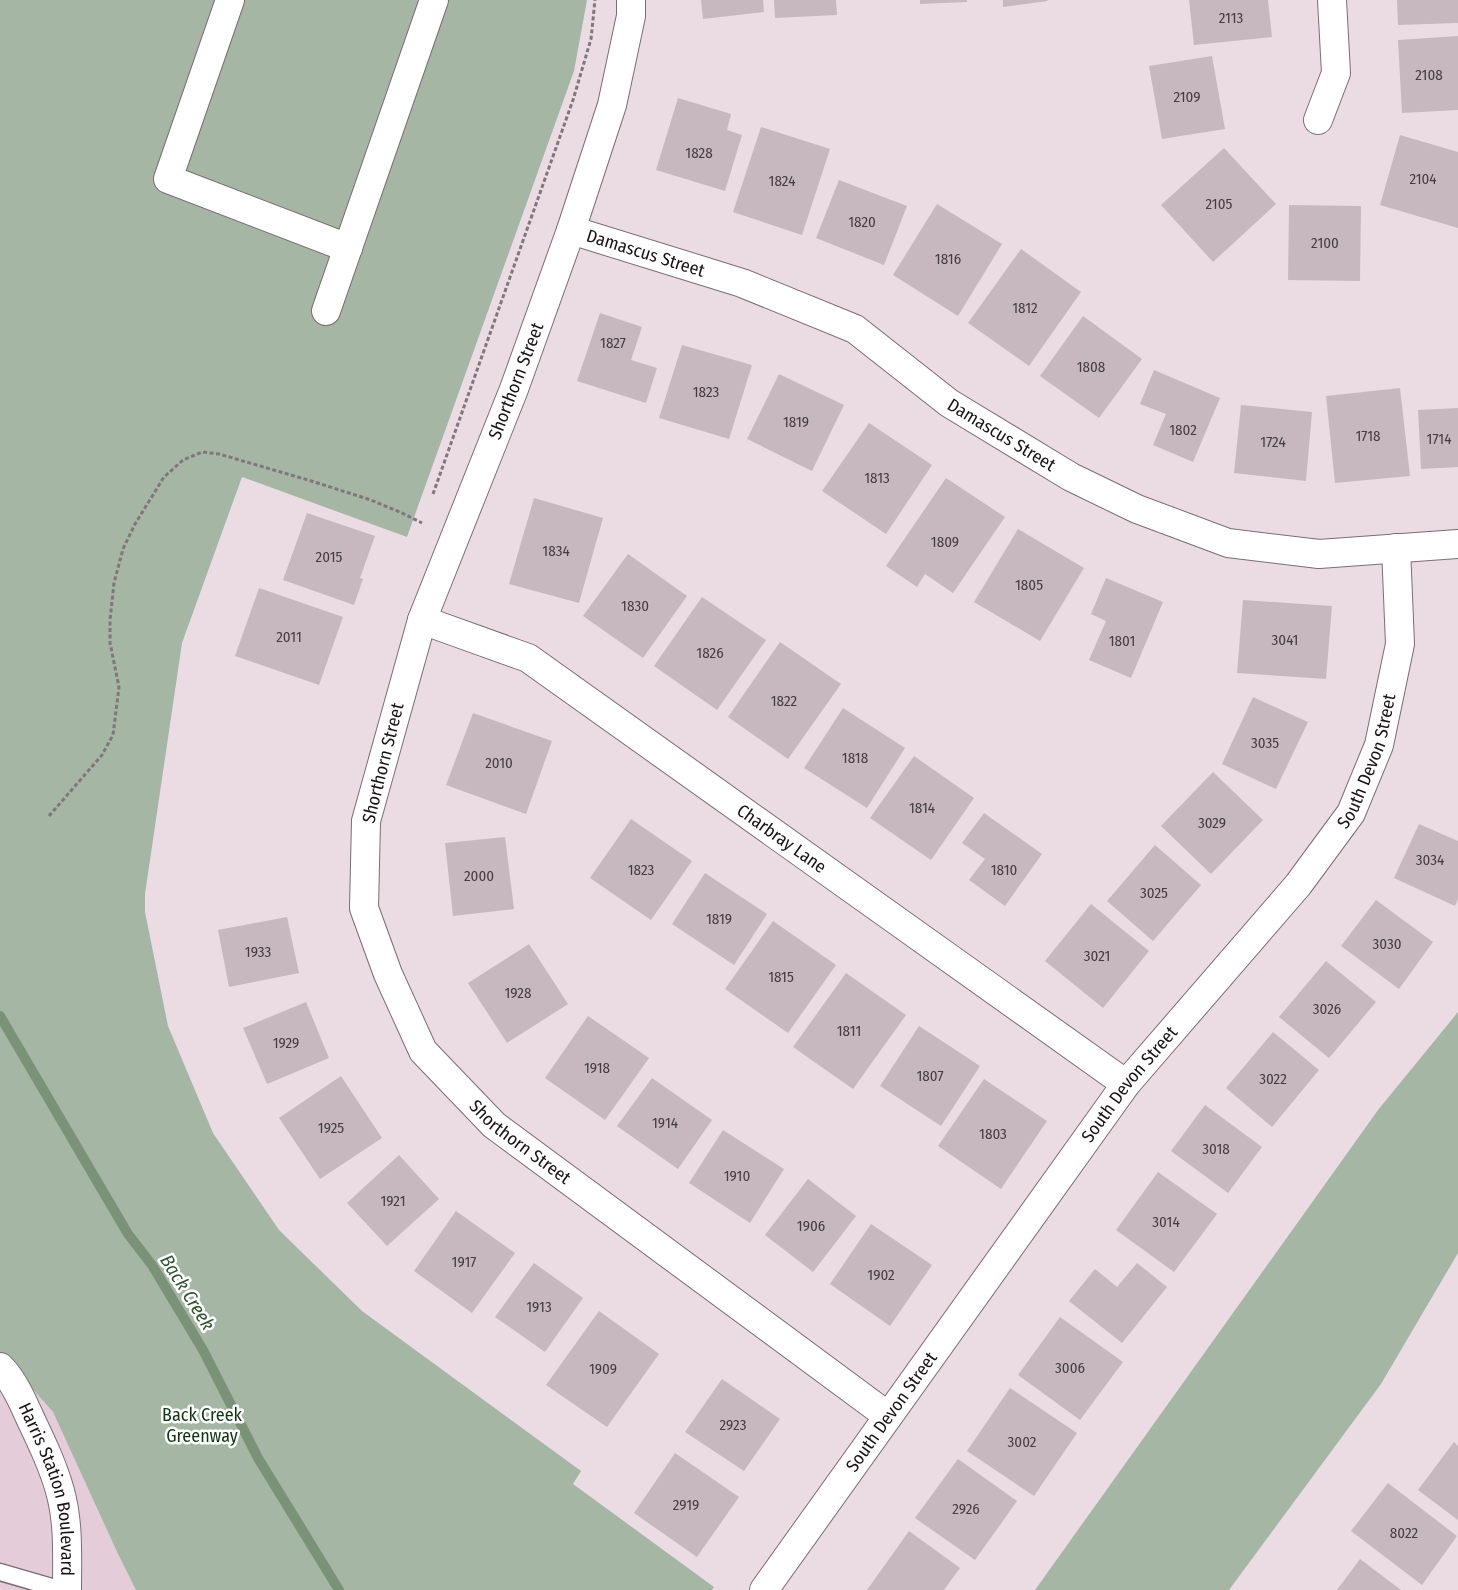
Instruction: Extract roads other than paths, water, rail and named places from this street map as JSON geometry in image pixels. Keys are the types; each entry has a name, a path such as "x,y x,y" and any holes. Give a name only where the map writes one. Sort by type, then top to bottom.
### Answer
{"street":[{"path":"230,0 168,179 348,248"},
{"path":"326,311 434,0"},
{"name":"Shorthorn Street","path":"631,0 631,16 612,105 571,230 514,389 422,620 366,821 364,908 388,974 423,1051 494,1125 888,1416"},
{"path":"1318,120 1336,74 1332,0"},
{"name":"Damascus Street","path":"571,230 742,283 855,329 949,403 1070,477 1137,509 1228,543 1319,554 1458,544"},
{"name":"South Devon Street","path":"764,1590 1126,1084 1298,885 1351,814 1379,745 1400,644 1396,548"},
{"name":"Charbray Lane","path":"422,620 528,658 1126,1084"},
{"name":"Harris Station Boulevard","path":"0,1367 5,1372 26,1408 44,1447 60,1492 67,1538 67,1590"}],"lane":[{"path":"0,1572 23,1585 62,1590"}],"waterway":[{"name":"Back Creek","path":"0,1016 128,1234 152,1265 203,1350 258,1458 339,1590"}],"park label":[{"name":"Back Creek Greenway","path":"202,1425"}]}
